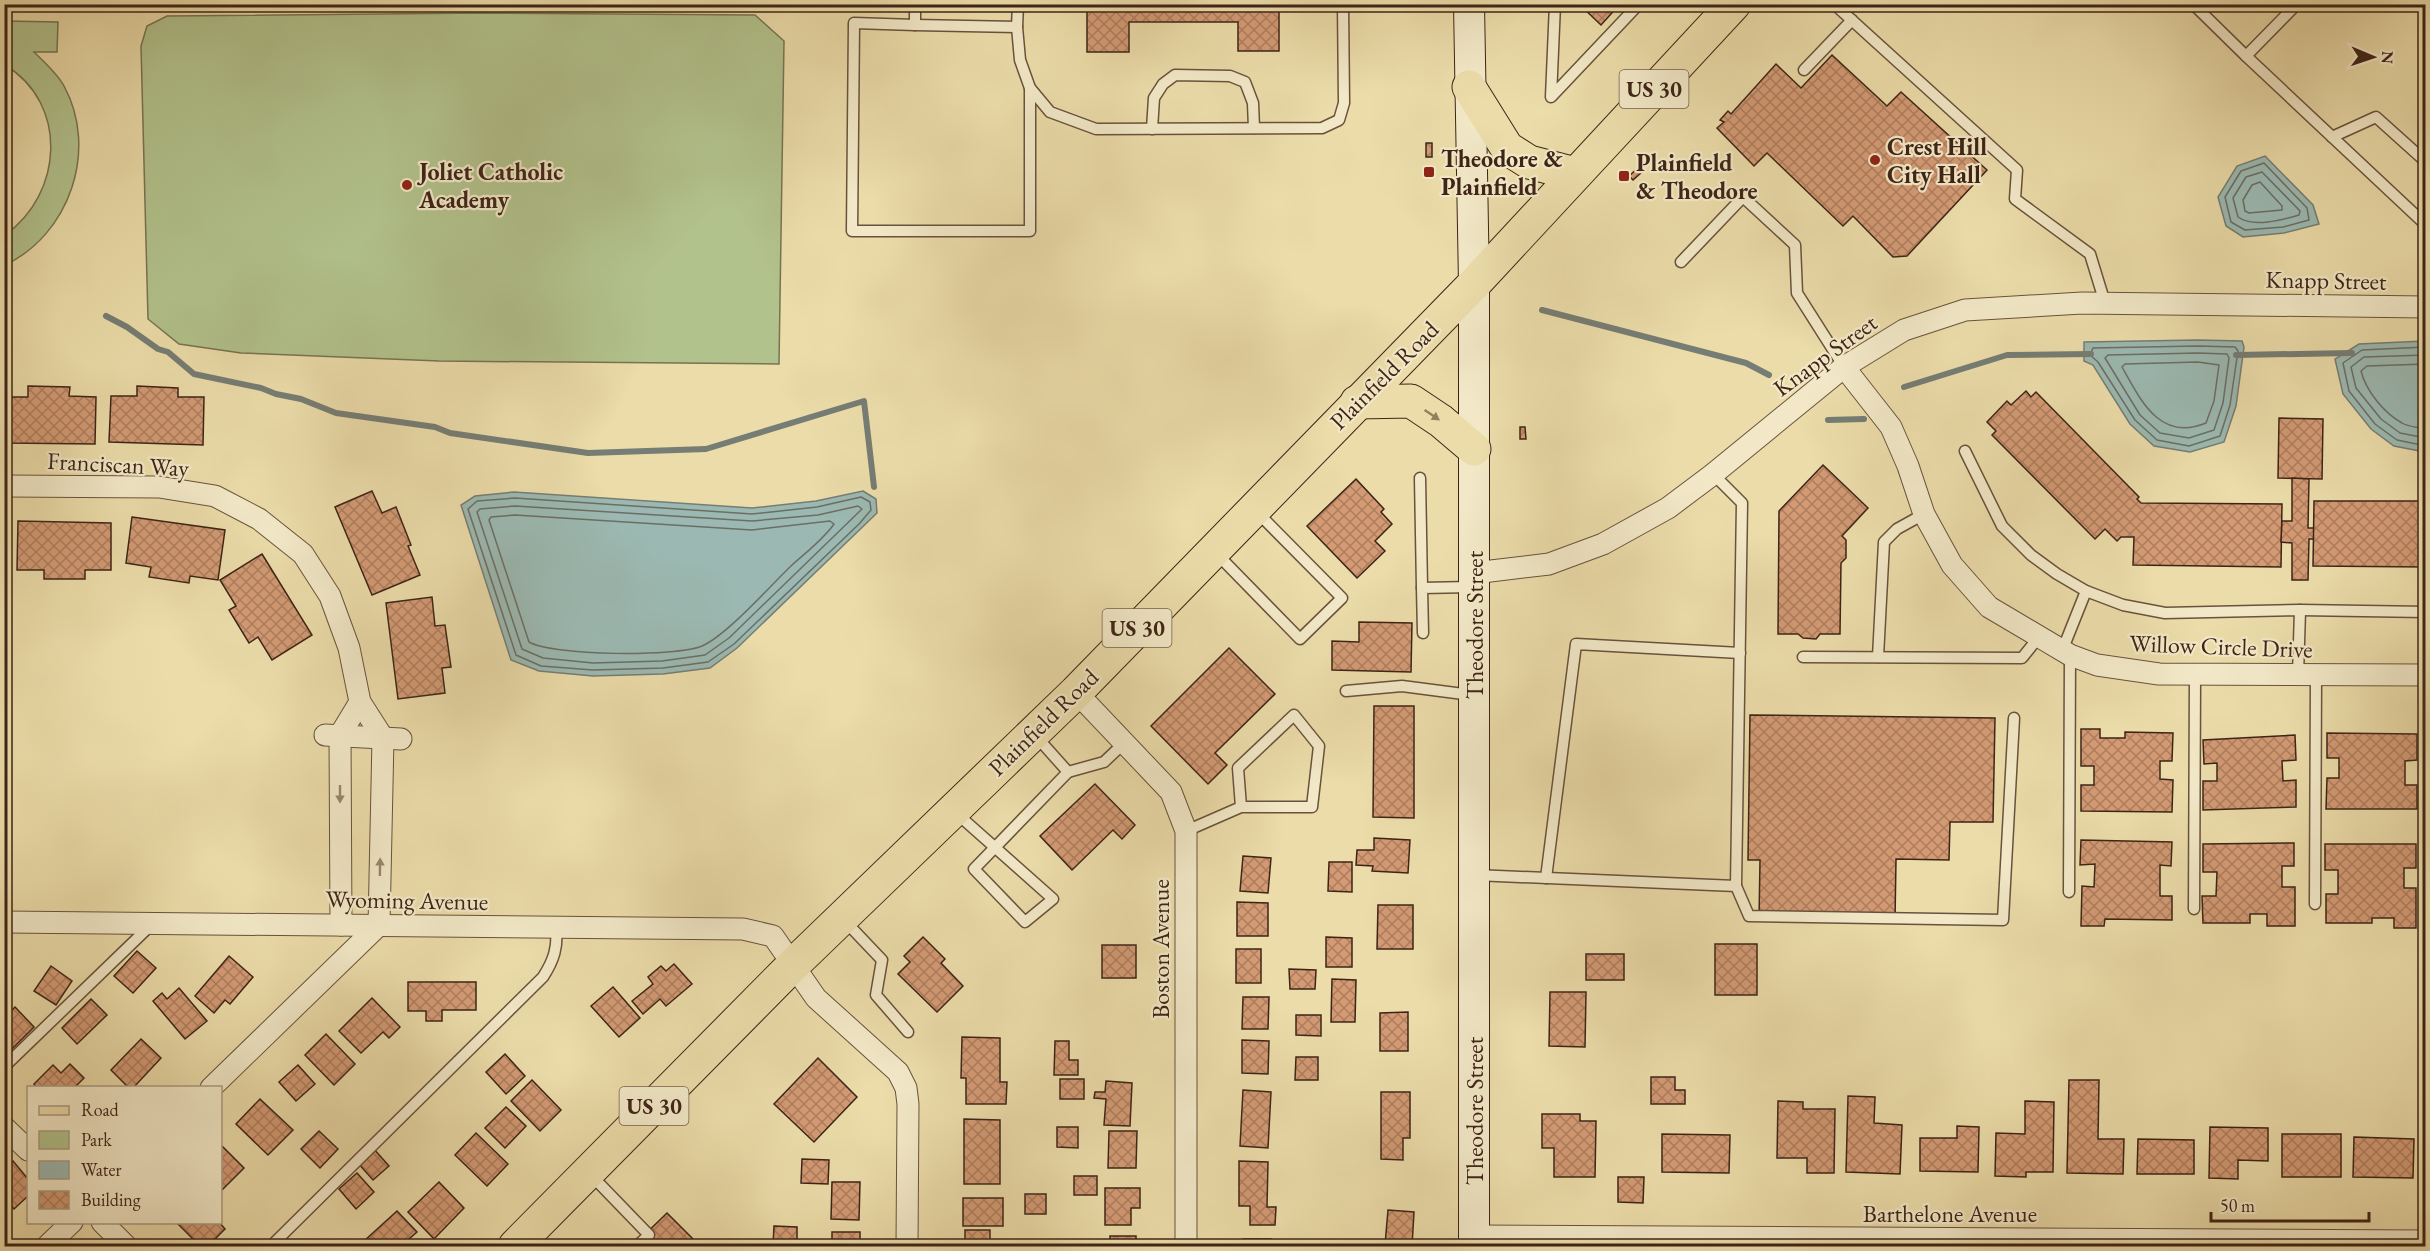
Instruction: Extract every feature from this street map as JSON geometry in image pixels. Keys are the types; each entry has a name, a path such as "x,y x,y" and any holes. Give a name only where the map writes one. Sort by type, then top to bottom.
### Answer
{"main road":[{"name":"Theodore Street","path":"1469,4 1474,284 1474,1241"},
{"name":"Plainfield Road","path":"515,1246 793,965 1076,692 1474,284 1724,11"},
{"path":"1469,87 1507,148 1529,162 1575,174"},
{"path":"1357,402 1411,401 1441,421 1474,449"}],"street":[{"name":"Knapp Street","path":"1474,580 1549,564 1603,544 1668,508 1844,367 1904,330 1965,310 2105,303 2426,307"},
{"name":"Willow Circle Drive","path":"1844,367 1891,427 1908,466 1924,514 1952,565 1989,607 2066,653 2097,665 2159,674 2426,675"},
{"name":"Franciscan Way","path":"4,486 159,487 215,496 259,519 303,554 330,596 349,648 360,702 392,738"},
{"name":"Boston Avenue","path":"1076,692 1171,792 1186,831 1186,1246"},
{"path":"341,925 333,735 360,702"},
{"path":"213,1086 379,925 392,738 333,735"},
{"name":"Wyoming Avenue","path":"4,922 743,929 772,936 816,998 898,1072 906,1088 908,1246"},
{"path":"4,1127 27,1149"},
{"path":"47,1246 70,1224"},
{"path":"104,1224 126,1246"},
{"name":"Barthelone Avenue","path":"1474,1241 2426,1241"}],"lane":[{"path":"915,4 915,25"},
{"path":"1017,27 854,23 852,231 1030,231 1030,88 1020,60 1017,27 1018,4"},
{"path":"1030,88 1050,112 1096,129 1322,128 1339,120 1344,103 1343,4"},
{"path":"1555,4 1551,97 1639,4"},
{"path":"1834,4 2017,170 2015,199 2090,254 2105,303"},
{"path":"2193,4 2426,225"},
{"path":"2246,56 2290,7"},
{"path":"1804,70 1852,20"},
{"path":"1152,129 1154,98 1163,84 1175,75 1230,76 1245,82 1253,103 1254,128"},
{"path":"2332,137 2376,117 2426,162"},
{"path":"1681,261 1743,196 1795,245 1797,293 1844,367"},
{"path":"1965,451 2002,526 2031,555 2086,591 2123,605 2165,613 2300,610 2426,612"},
{"path":"1713,474 1742,503 1736,886 1749,916 2003,920 2014,718"},
{"path":"1420,478 1423,633"},
{"path":"1213,550 1300,639 1342,598 1253,508"},
{"path":"1878,657 1884,542 1897,530 1924,514"},
{"path":"1422,588 1474,580"},
{"path":"2069,892 2066,653 2086,591"},
{"path":"2300,610 2307,675 2315,904"},
{"path":"1803,657 2022,658 2038,638"},
{"path":"1546,878 1576,644 1740,653"},
{"path":"2194,909 2195,674"},
{"path":"1346,691 1402,686 1474,696"},
{"path":"1186,831 1241,807 1312,807 1319,746 1294,715 1238,768 1241,807"},
{"path":"1033,733 1068,772"},
{"path":"953,810 994,846 1053,899 1025,922 974,869 994,846 1068,772 1104,762 1124,743"},
{"path":"1474,875 1736,886"},
{"path":"842,918 882,960 876,995 908,1032"},
{"path":"4,1067 152,924"},
{"path":"271,1246 543,977 552,963 557,944 556,927"},
{"path":"588,1173 649,1235 637,1246"}],"green space":[{"name":"Joliet Catholic Academy","path":"480,13 755,15 784,41 779,364 439,361 241,353 179,344 148,319 141,46 147,26 167,16"},
{"path":"5,21 58,22 57,52 34,52 64,86 74,111 79,137 78,163 72,188 61,212 46,233 27,251 5,265 5,235 24,218 38,197 47,173 51,149 48,125 40,102 26,82 5,65"}],"water":[{"path":"2265,156 2313,205 2319,224 2284,233 2243,237 2226,226 2218,197 2237,166"},
{"path":"2242,341 2244,347 2236,406 2224,442 2190,452 2154,446 2130,424 2093,365 2084,361 2084,342"},
{"path":"2426,341 2425,452 2394,446 2371,429 2343,394 2335,359 2359,344"},
{"path":"863,491 876,499 877,513 737,648 710,668 663,674 593,676 539,671 511,660 461,505 475,496 514,492 752,508 816,501"}],"building":[{"path":"1087,4 1279,4 1279,51 1238,51 1238,22 1129,22 1129,52 1087,52"},
{"path":"1579,4 1620,4 1601,25"},
{"name":"Crest Hill City Hall","path":"1832,55 1887,106 1901,92 1987,170 1907,256 1893,257 1853,216 1843,226 1767,153 1754,166 1717,128 1724,122 1720,120 1728,111 1731,114 1776,64 1801,88"},
{"path":"1426,143 1432,143 1432,157 1426,157"},
{"path":"1638,168 1642,172 1633,180 1629,176"},
{"path":"28,386 70,387 69,396 96,397 95,444 4,443 4,397 28,397"},
{"path":"137,386 178,388 178,397 204,397 203,445 109,442 111,396 137,396"},
{"path":"2026,391 2031,397 2036,392 2139,497 2137,499 2141,503 2282,504 2281,567 2133,565 2134,537 2121,537 2117,541 2105,529 2095,539 1992,435 1996,431 1987,422 2007,401 2011,405"},
{"path":"2279,418 2323,419 2322,479 2278,478"},
{"path":"1520,427 1525,427 1526,439 1520,439"},
{"path":"1823,465 1868,508 1842,536 1846,540 1846,558 1841,563 1840,634 1820,634 1816,639 1803,638 1798,634 1778,634 1779,511"},
{"path":"2292,478 2309,479 2308,528 2314,528 2314,539 2309,539 2308,580 2292,580 2292,543 2281,542 2282,521 2292,521"},
{"path":"1356,479 1384,509 1381,512 1392,524 1375,541 1385,551 1357,578 1307,526"},
{"path":"372,491 382,513 396,507 420,575 372,595 335,507"},
{"path":"2314,501 2426,501 2426,567 2313,566"},
{"path":"132,517 225,530 218,580 190,576 189,583 149,577 151,567 126,563"},
{"path":"18,521 111,523 111,570 85,570 85,579 44,579 44,570 17,570"},
{"path":"262,554 312,635 272,660 258,637 249,643 229,610 236,606 220,580"},
{"path":"432,597 435,626 445,625 451,667 442,668 445,693 398,699 386,603"},
{"path":"1359,622 1412,623 1411,672 1332,670 1332,641 1359,642"},
{"path":"1229,648 1275,694 1215,753 1227,765 1208,784 1151,726"},
{"path":"1374,706 1414,706 1414,818 1373,817"},
{"path":"1750,715 1995,718 1993,822 1950,822 1949,860 1896,859 1895,921 1759,919 1760,860 1748,860"},
{"path":"2081,729 2100,729 2100,738 2125,738 2125,732 2173,733 2172,761 2160,761 2160,779 2173,780 2172,812 2081,811 2081,785 2094,785 2094,766 2081,766"},
{"path":"2327,733 2417,734 2417,760 2405,761 2405,785 2417,785 2417,809 2326,809 2327,778 2339,778 2339,758 2327,758"},
{"path":"2295,735 2296,760 2282,761 2283,781 2296,780 2296,807 2203,810 2203,781 2217,781 2217,763 2204,764 2203,740"},
{"path":"1095,784 1135,825 1122,839 1113,830 1072,870 1040,836"},
{"path":"1374,838 1410,840 1408,873 1372,871 1373,866 1356,865 1357,850 1374,850"},
{"path":"2081,840 2172,842 2171,866 2160,865 2160,896 2172,896 2172,920 2105,919 2104,926 2081,926 2082,886 2094,887 2095,864 2080,865"},
{"path":"2294,843 2294,866 2282,866 2282,887 2295,887 2295,926 2267,926 2267,914 2250,914 2250,923 2203,923 2202,896 2216,896 2217,872 2203,872 2203,844"},
{"path":"2325,844 2416,844 2416,868 2404,868 2404,888 2416,888 2416,928 2394,928 2394,918 2372,918 2372,923 2326,923 2326,894 2338,894 2338,870 2325,870"},
{"path":"1243,856 1271,858 1268,893 1240,891"},
{"path":"1329,862 1352,862 1352,892 1328,891"},
{"path":"1237,902 1268,903 1268,936 1237,936"},
{"path":"1378,905 1413,905 1413,949 1377,949"},
{"path":"923,937 945,959 941,963 963,986 937,1012 898,974 910,962 904,956"},
{"path":"1326,937 1352,938 1352,967 1326,967"},
{"path":"1715,944 1757,944 1757,995 1715,995"},
{"path":"1102,945 1136,945 1136,978 1102,978"},
{"path":"1236,949 1261,949 1261,983 1236,983"},
{"path":"137,951 156,968 133,993 114,976"},
{"path":"1586,954 1624,954 1624,980 1586,980"},
{"path":"229,956 253,977 230,1004 225,1000 214,1013 195,996"},
{"path":"674,964 692,984 666,1006 660,999 643,1014 632,1001 653,984 648,977 661,966 666,971"},
{"path":"51,966 72,981 56,1005 34,991"},
{"path":"1289,969 1316,970 1315,989 1290,989"},
{"path":"1332,979 1356,980 1355,1022 1331,1022"},
{"path":"408,982 476,982 476,1010 442,1010 442,1021 426,1021 426,1011 408,1011"},
{"path":"613,987 640,1018 619,1037 591,1006"},
{"path":"179,988 207,1021 185,1039 153,1001 162,993 167,999"},
{"path":"1550,992 1586,992 1585,1047 1549,1046"},
{"path":"1243,997 1269,997 1268,1029 1242,1029"},
{"path":"372,998 400,1027 389,1038 383,1032 361,1053 339,1031"},
{"path":"91,999 107,1015 77,1044 62,1028"},
{"path":"15,1007 34,1027 4,1057 4,1018"},
{"path":"1408,1012 1408,1051 1380,1051 1380,1013"},
{"path":"1296,1015 1321,1015 1321,1036 1296,1035"},
{"path":"326,1034 355,1064 334,1085 305,1055"},
{"path":"962,1037 1000,1038 1000,1082 1007,1082 1006,1104 966,1104 966,1078 961,1078"},
{"path":"141,1039 161,1058 135,1086 127,1086 111,1070"},
{"path":"1242,1040 1269,1041 1268,1074 1242,1073"},
{"path":"1055,1041 1069,1041 1069,1060 1078,1060 1078,1075 1054,1075"},
{"path":"505,1054 525,1076 506,1094 486,1072"},
{"path":"1296,1057 1318,1057 1318,1080 1295,1080"},
{"path":"818,1058 857,1097 814,1142 774,1104"},
{"path":"70,1064 84,1078 76,1086 36,1086 34,1084 53,1065 61,1073"},
{"path":"298,1065 315,1084 296,1101 279,1082"},
{"path":"1651,1077 1675,1077 1675,1090 1685,1090 1685,1104 1651,1104"},
{"path":"1060,1079 1084,1079 1084,1099 1060,1099"},
{"path":"532,1080 561,1110 540,1131 511,1101"},
{"path":"2069,1080 2099,1080 2098,1139 2124,1139 2123,1174 2067,1173"},
{"path":"1106,1081 1132,1083 1130,1126 1104,1125 1106,1099 1094,1098 1095,1092 1105,1092"},
{"path":"1243,1090 1271,1092 1268,1148 1240,1146"},
{"path":"1381,1092 1410,1092 1410,1138 1403,1138 1403,1160 1381,1159"},
{"path":"1848,1096 1875,1097 1874,1123 1902,1125 1900,1174 1846,1172"},
{"path":"260,1099 293,1130 268,1155 236,1124"},
{"path":"1778,1101 1803,1102 1803,1109 1835,1109 1834,1173 1807,1173 1807,1158 1777,1158"},
{"path":"2025,1101 2054,1102 2053,1172 2026,1172 2026,1177 1995,1176 1996,1133 2025,1134"},
{"path":"506,1107 526,1126 505,1148 485,1128"},
{"path":"1542,1114 1580,1114 1580,1121 1596,1121 1595,1177 1554,1177 1554,1148 1542,1148"},
{"path":"964,1119 1000,1120 1000,1184 964,1184"},
{"path":"1957,1126 1979,1127 1978,1172 1920,1171 1920,1138 1957,1138"},
{"path":"1057,1127 1078,1127 1078,1148 1057,1147"},
{"path":"2210,1127 2268,1128 2268,1161 2238,1160 2238,1179 2209,1178"},
{"path":"319,1131 338,1149 320,1168 301,1149"},
{"path":"1109,1131 1137,1131 1136,1168 1108,1168"},
{"path":"476,1133 508,1164 487,1186 455,1155"},
{"path":"1662,1134 1730,1135 1729,1173 1662,1172"},
{"path":"2282,1134 2341,1134 2341,1177 2282,1177"},
{"path":"2354,1137 2414,1139 2413,1178 2353,1177"},
{"path":"2138,1139 2194,1140 2194,1174 2137,1174"},
{"path":"222,1146 244,1168 222,1190"},
{"path":"373,1148 389,1166 373,1180 357,1162"},
{"path":"802,1159 829,1160 828,1184 801,1183"},
{"path":"13,1161 27,1178 27,1197 14,1209 4,1198 4,1168"},
{"path":"1239,1161 1268,1162 1267,1207 1276,1207 1275,1225 1250,1225 1250,1206 1239,1206"},
{"path":"357,1173 374,1192 356,1209 339,1189"},
{"path":"1074,1176 1097,1176 1097,1195 1074,1195"},
{"path":"1618,1177 1644,1177 1643,1203 1618,1202"},
{"path":"439,1182 464,1208 434,1239 408,1212"},
{"path":"832,1182 860,1182 859,1220 831,1219"},
{"path":"1105,1188 1140,1188 1140,1208 1131,1208 1131,1225 1105,1225"},
{"path":"1025,1194 1046,1194 1046,1214 1025,1214"},
{"path":"963,1198 1003,1198 1003,1226 963,1226"},
{"path":"1388,1210 1414,1212 1412,1246 1385,1245"},
{"path":"397,1211 417,1232 401,1246 369,1246 364,1241"},
{"path":"667,1213 695,1241 690,1246 633,1246"},
{"path":"178,1224 221,1224 225,1229 208,1246 200,1246"},
{"path":"774,1226 797,1227 797,1246 773,1246"},
{"path":"965,1230 990,1230 990,1246 965,1246"},
{"path":"832,1232 860,1232 860,1246 832,1246"},
{"path":"1110,1236 1136,1236 1136,1246 1110,1246"},
{"path":"1243,1239 1271,1239 1271,1246 1243,1246"}],"waterway":[{"path":"1542,310 1746,363 1769,375"},
{"path":"106,316 127,327 158,349 168,352 194,374 261,388 276,394 301,399 336,413 435,427 450,433 588,453 706,449 864,401 874,487"},
{"path":"2236,355 2352,353"},
{"path":"1904,387 2007,355 2091,354"},
{"path":"1828,420 1864,419"}],"place":[{"name":"Crest Hill City Hall","path":"1875,160"},
{"name":"Theodore & Plainfield","path":"1429,172"},
{"name":"Plainfield & Theodore","path":"1624,176"},
{"name":"Joliet Catholic Academy","path":"407,185"}]}
